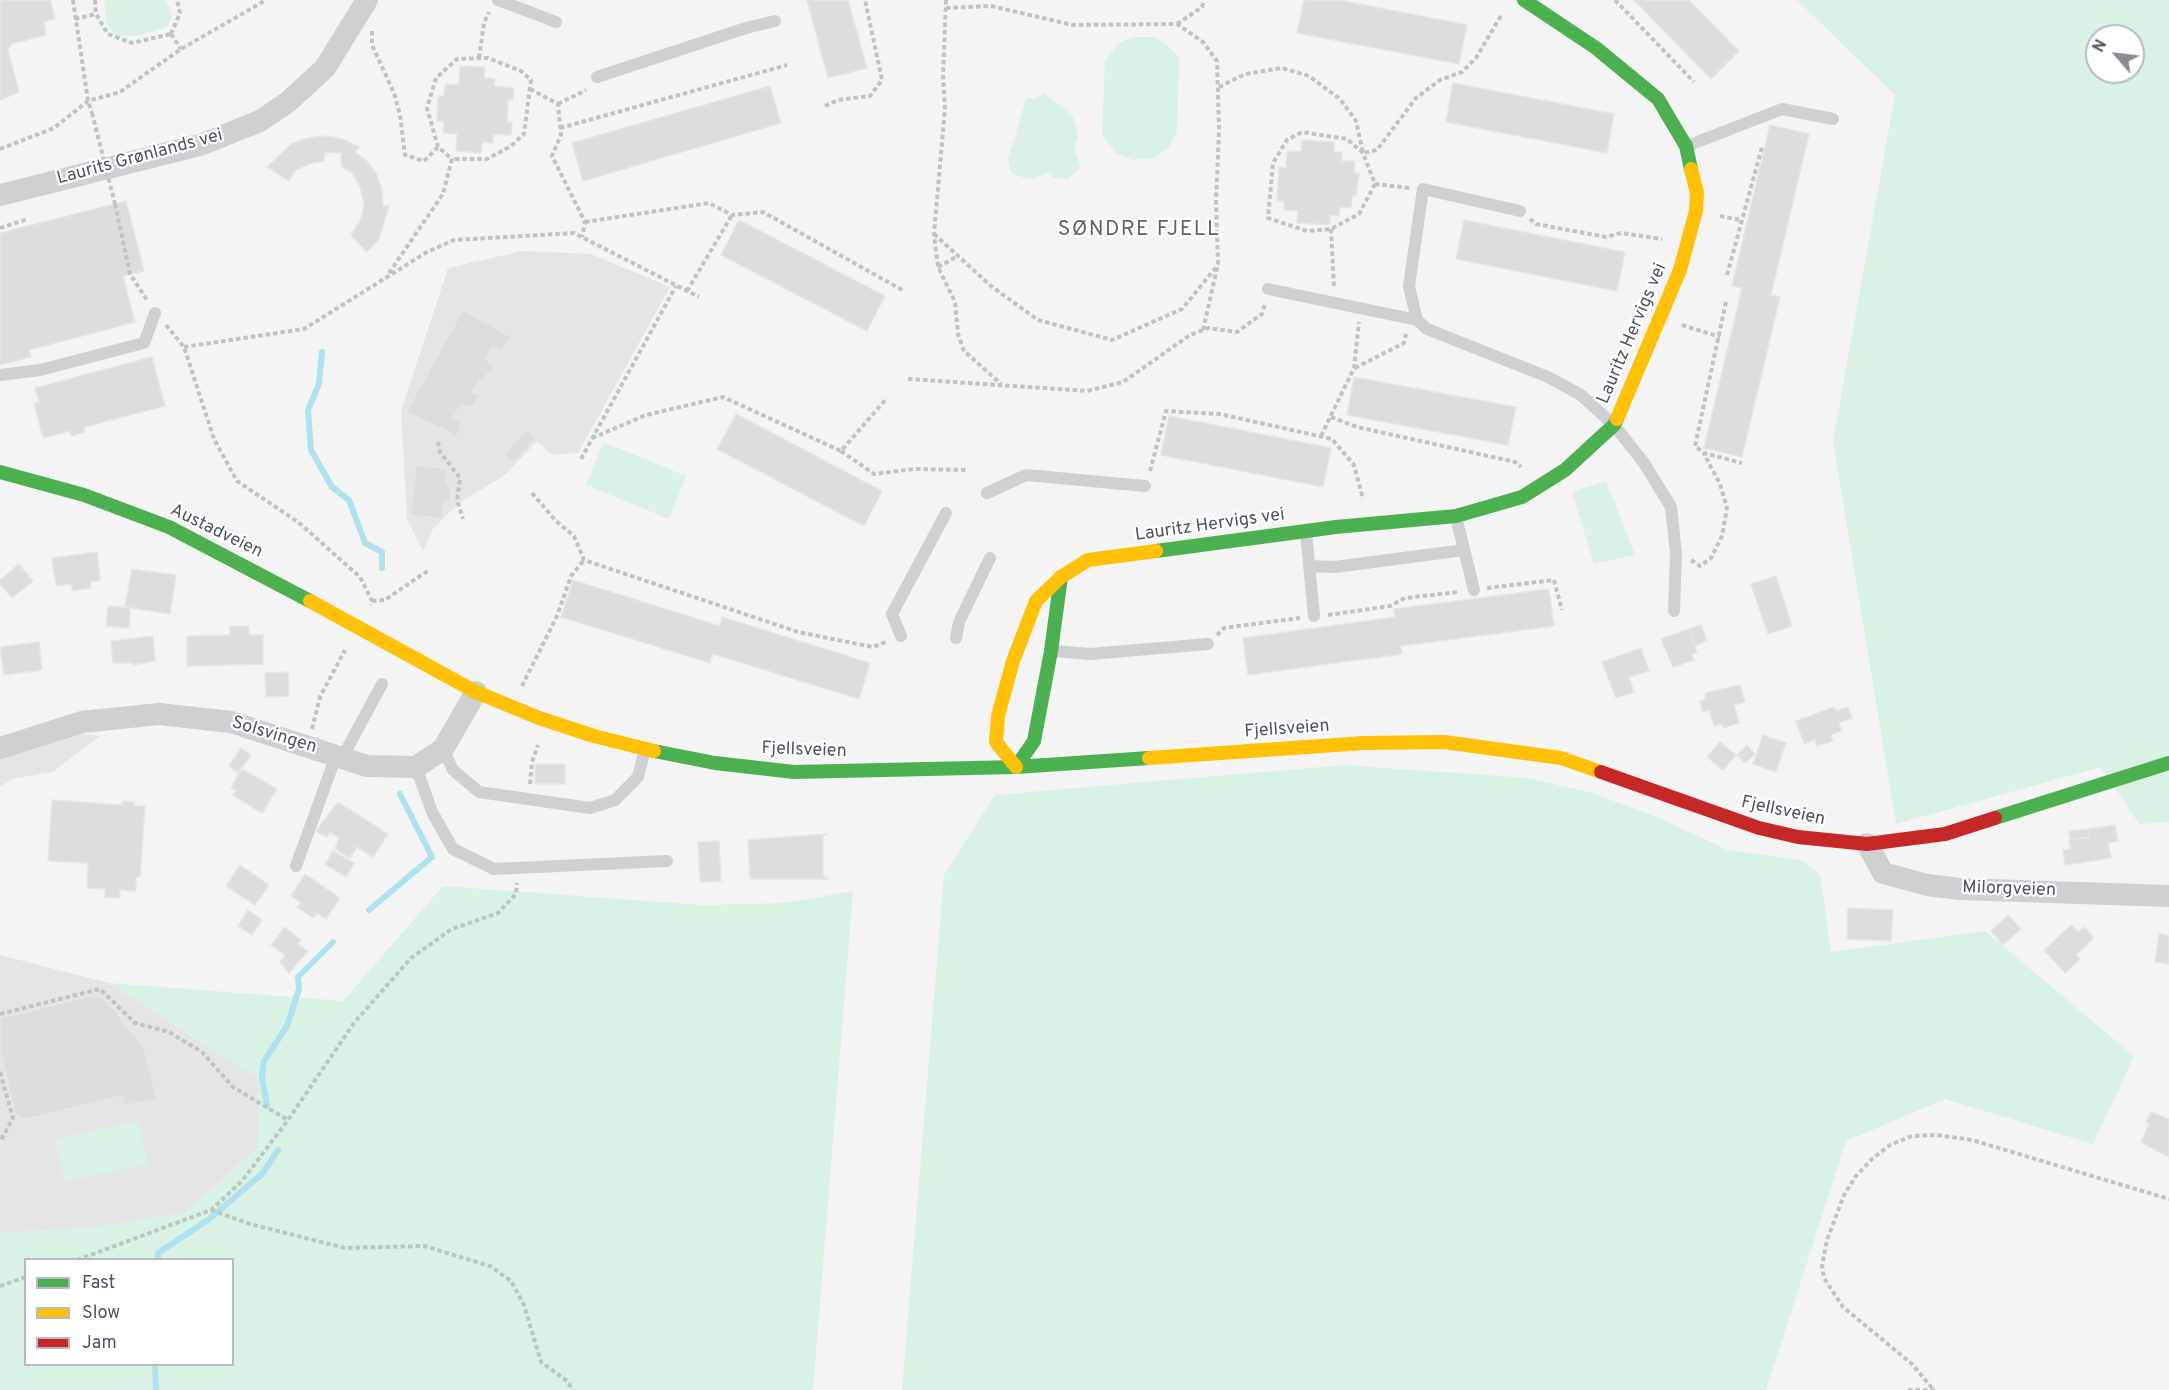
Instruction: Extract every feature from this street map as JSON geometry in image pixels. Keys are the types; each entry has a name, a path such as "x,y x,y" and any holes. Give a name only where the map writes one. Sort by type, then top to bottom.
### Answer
{"main road":[{"name":"Lauritz Hervigs vei","path":"1061,577 1033,653 998,717 996,742 1016,767 1034,741 1033,653 1036,601 1061,577 1088,560 1306,531 1456,516 1522,497 1564,470 1614,425 1662,318 1688,244 1696,211 1697,193 1686,147 1669,114 1644,86 1596,48 1524,0"},
{"name":"Austadveien","path":"0,472 84,495 169,527 228,556 404,653"},
{"name":"Fjellsveien","path":"404,653 476,692 539,718 645,749 714,763 794,772 1016,767 1364,743 1444,742 1561,758 1760,828 1798,837 1867,844 1945,834 2169,763"}],"street":[{"name":"Laurits Grønlands vei","path":"0,195 200,145 260,121 288,102 325,68 362,9"},
{"path":"416,767 443,749 476,692"},
{"name":"Solsvingen","path":"0,748 82,722 159,714 231,722 367,766 416,767"},
{"name":"Milorgveien","path":"1867,844 1883,873 1928,885 1960,889 2169,896"}],"lane":[{"path":"494,4 556,22"},
{"path":"597,77 746,28 775,21"},
{"path":"1686,147 1782,109 1833,119"},
{"path":"1414,319 1408,286 1423,189 1520,211"},
{"path":"1268,289 1414,319 1427,329 1548,377 1581,395 1614,425 1644,463 1671,507 1676,553 1674,611"},
{"path":"0,375 40,370 144,343 155,313"},
{"path":"987,493 1026,475 1145,486"},
{"path":"901,636 892,614 946,513"},
{"path":"1456,516 1474,590"},
{"path":"1306,531 1314,616"},
{"path":"1309,566 1335,567 1464,550"},
{"path":"956,638 959,622 990,558"},
{"path":"1033,653 1090,654 1208,644"},
{"path":"296,866 339,757 382,684"},
{"path":"443,749 453,770 479,792 590,808 615,800 638,777 645,749"},
{"path":"416,767 432,812 453,849 494,869 667,861"}],"path":[{"path":"73,0 88,101 115,204 130,274 155,313 184,347 214,439 237,481 298,522 360,578 372,601 370,606"},
{"path":"95,0 96,14 108,34 132,43 171,34"},
{"path":"171,34 180,13 177,0"},
{"path":"0,150 54,128 88,101 120,92 181,48 266,0"},
{"path":"825,106 838,100 870,96 882,80 865,0"},
{"path":"946,0 943,75 945,108 934,234 938,267 955,302 958,334 964,351 1001,384"},
{"path":"946,8 991,6 1073,25 1177,24 1202,7 1204,0"},
{"path":"1615,0 1694,82"},
{"path":"479,58 484,22 494,4"},
{"path":"362,9 374,32 372,45 400,115 405,155 424,161 438,147"},
{"path":"1363,153 1377,150 1416,98 1440,80 1462,72 1476,58 1504,10"},
{"path":"75,19 96,14"},
{"path":"1177,24 1203,42 1217,62 1219,87 1216,201 1218,264 1203,330"},
{"path":"171,34 181,48"},
{"path":"479,58 488,58 520,71 531,80 524,134 511,146 487,159 452,159 438,147 428,108 436,78 457,59 479,58"},
{"path":"560,128 787,65"},
{"path":"1219,87 1245,74 1282,68 1309,76 1340,99 1356,121 1363,153 1375,184 1359,214 1331,229 1307,231 1268,218 1273,163 1287,140 1302,132 1347,139 1363,153"},
{"path":"530,89 558,104"},
{"path":"558,104 586,90"},
{"path":"558,104 561,135 552,156 585,222 582,237"},
{"path":"1727,275 1762,147"},
{"path":"386,277 443,194 452,159"},
{"path":"1375,184 1423,189"},
{"path":"585,222 709,203 732,215 763,212 903,291"},
{"path":"1520,211 1536,224 1606,237 1621,233 1688,244"},
{"path":"687,291 732,215"},
{"path":"0,228 28,219"},
{"path":"1331,229 1334,303"},
{"path":"184,347 304,328 427,252 454,240 574,233 699,297"},
{"path":"934,234 991,286 1038,320 1112,340 1182,309 1218,264"},
{"path":"938,267 958,256"},
{"path":"581,459 676,286"},
{"path":"908,379 1087,391 1123,382 1190,335 1208,328 1237,332 1262,314 1268,289"},
{"path":"1726,302 1695,446 1704,453 1743,463"},
{"path":"1321,436 1354,368 1360,308"},
{"path":"1662,318 1720,337"},
{"path":"1354,368 1404,343 1414,319"},
{"path":"592,438 646,415 723,397 841,451 874,474 914,470 968,470"},
{"path":"841,451 887,398"},
{"path":"1145,486 1166,411 1220,414 1332,439 1354,465 1369,524"},
{"path":"1331,417 1357,427 1515,462 1544,483"},
{"path":"438,442 440,452 460,478 457,500 464,519"},
{"path":"1676,553 1700,566 1711,558 1722,536 1727,508 1720,484 1704,453"},
{"path":"532,494 574,537 584,560 798,632 873,647 901,636"},
{"path":"519,692 557,616 571,576 584,560"},
{"path":"372,601 385,600 429,570"},
{"path":"1208,644 1224,628 1390,606 1405,598 1554,580 1562,610"},
{"path":"308,747 320,697 346,649"},
{"path":"529,800 532,762 541,738"},
{"path":"81,1258 211,1210 242,1181 288,1120 354,1023 411,958 452,929 498,914 516,894 518,869"},
{"path":"0,1014 100,989 135,1023 169,1032 202,1052 233,1087 288,1120"},
{"path":"0,1072 13,1118 0,1142"},
{"path":"1932,1388 1912,1364 1843,1307 1824,1278 1822,1266 1827,1240 1844,1195 1856,1176 1872,1159 1890,1145 1912,1136 1937,1135 1972,1140 2169,1199"},
{"path":"211,1210 250,1224 345,1248 424,1246 490,1266 511,1281 524,1305 542,1362 567,1381 573,1390"},
{"path":"0,1286 24,1278"},
{"path":"1908,1390 1932,1388 1937,1390"}],"shaded area":[{"path":"522,251 591,254 670,287 578,453 552,455 537,441 505,475 459,503 433,529 423,551 407,519 401,411 448,268"},
{"path":"64,732 100,736 53,772 12,779 0,787 0,756"},
{"path":"0,955 109,983 259,1079 258,1148 185,1212 96,1227 0,1233"}],"green space":[{"path":"104,0 164,0 168,4 172,17 167,27 137,36 118,36 107,26"},
{"path":"1797,0 2169,0 2169,822 2139,824 2101,767 1896,824 1833,441 1895,95"},
{"path":"1133,37 1154,37 1166,44 1179,58 1177,131 1169,147 1154,158 1133,160 1117,154 1102,135 1105,61 1119,43"},
{"path":"1045,94 1072,115 1078,135 1074,148 1080,167 1069,179 1054,178 1048,173 1029,179 1012,174 1008,159 1027,97 1035,99"},
{"path":"603,442 686,476 669,519 586,485"},
{"path":"1606,481 1635,555 1594,564 1572,492"},
{"path":"1344,765 1528,778 1592,793 1652,815 1728,850 1801,860 1820,874 1831,952 1985,931 2134,1056 2093,1144 1945,1099 1846,1141 1766,1390 902,1390 944,875 995,795"},
{"path":"443,886 702,905 785,903 853,891 813,1390 0,1390 0,1233 96,1227 185,1212 258,1148 259,1079 109,983 343,1001"},
{"path":"138,1120 148,1164 65,1182 55,1139"}],"building":[{"path":"0,0 50,0 55,19 44,22 46,35 11,44 8,50 19,92 0,100"},
{"path":"807,0 848,0 867,68 828,78"},
{"path":"1304,0 1340,0 1467,25 1459,64 1297,33"},
{"path":"1634,0 1689,0 1739,51 1711,79"},
{"path":"460,66 485,67 484,78 495,79 494,86 514,88 513,100 508,100 507,122 512,122 511,135 493,134 493,143 482,142 481,153 456,151 457,134 443,133 444,121 437,121 438,96 444,96 445,84 459,85"},
{"path":"1453,83 1614,114 1607,153 1446,122"},
{"path":"770,86 781,123 583,181 572,143"},
{"path":"1770,125 1809,134 1771,295 1780,297 1742,457 1704,448 1742,288 1732,286"},
{"path":"326,136 342,139 359,147 355,152 367,161 376,173 382,189 383,206 389,206 379,239 367,252 351,235 361,219 364,204 360,186 352,173 341,166 341,153 325,152 324,161 296,170 289,181 267,167 291,144 307,138"},
{"path":"1302,140 1334,142 1334,152 1342,152 1342,161 1355,161 1354,173 1359,174 1356,196 1352,196 1351,208 1340,207 1339,216 1330,215 1330,225 1297,223 1298,211 1284,210 1284,201 1277,201 1279,167 1286,168 1287,151 1301,152"},
{"path":"126,201 144,271 123,276 135,322 29,350 31,357 0,365 0,233"},
{"path":"739,220 885,296 867,331 721,255"},
{"path":"1464,220 1625,252 1617,291 1456,259"},
{"path":"463,310 511,337 501,350 492,347 486,360 494,366 483,380 480,378 472,392 478,396 472,407 461,405 454,417 462,423 457,436 406,412"},
{"path":"152,357 165,406 84,427 85,432 71,436 70,431 43,438 34,403 39,402 35,388"},
{"path":"1354,377 1516,407 1508,445 1347,415"},
{"path":"736,414 882,491 864,526 717,449"},
{"path":"1169,416 1331,448 1323,487 1161,455"},
{"path":"527,429 536,437 514,463 504,455"},
{"path":"416,465 447,469 446,485 451,485 450,502 444,501 442,519 410,515"},
{"path":"97,552 100,580 90,582 91,588 72,591 72,584 56,586 52,558"},
{"path":"19,564 33,581 12,598 0,584 0,580"},
{"path":"132,569 176,575 170,614 125,607"},
{"path":"1776,576 1792,626 1768,634 1751,584"},
{"path":"573,580 720,626 722,617 870,663 859,699 713,654 710,663 561,617"},
{"path":"1549,589 1554,626 1401,646 1402,654 1248,675 1243,638 1395,617 1394,609"},
{"path":"108,606 130,608 129,628 106,626"},
{"path":"1701,625 1707,640 1695,647 1689,629"},
{"path":"230,626 249,626 249,635 263,635 263,664 187,666 187,636 230,635"},
{"path":"1689,629 1697,652 1692,654 1694,660 1673,667 1661,639"},
{"path":"153,636 155,661 133,665 133,663 113,663 111,641"},
{"path":"39,642 42,670 4,675 0,647"},
{"path":"1641,648 1649,671 1629,677 1634,692 1616,698 1602,662"},
{"path":"288,672 289,696 266,697 265,673"},
{"path":"1740,685 1745,702 1734,705 1739,723 1723,728 1722,724 1714,726 1709,710 1703,712 1700,701 1705,700 1705,693"},
{"path":"1834,707 1836,711 1848,707 1852,718 1839,723 1842,731 1831,735 1833,741 1817,746 1815,740 1804,744 1796,721"},
{"path":"1763,735 1786,743 1776,772 1753,764"},
{"path":"1720,742 1736,755 1723,770 1707,757"},
{"path":"1747,745 1755,754 1745,763 1737,755"},
{"path":"241,748 251,755 238,773 229,766"},
{"path":"535,764 565,764 565,784 535,784"},
{"path":"242,769 277,789 262,813 233,795 236,790 231,788"},
{"path":"52,800 122,805 122,801 134,802 134,806 145,806 140,877 136,877 136,891 120,890 120,898 105,897 105,889 87,888 88,863 48,861"},
{"path":"338,802 388,834 373,857 357,847 350,858 335,849 339,838 330,832 327,837 316,831"},
{"path":"2115,825 2118,841 2108,843 2111,858 2065,865 2063,850 2071,849 2069,840 2089,837 2088,829"},
{"path":"2088,829 2089,837 2070,840 2069,831"},
{"path":"827,834 823,836 823,876 829,879 750,879 748,840"},
{"path":"719,841 721,881 700,882 698,842"},
{"path":"333,851 354,863 346,877 325,864"},
{"path":"240,865 269,885 255,905 226,886"},
{"path":"305,874 340,898 326,919 317,913 313,918 297,907 301,903 291,896"},
{"path":"1848,908 1893,910 1891,941 1847,939"},
{"path":"248,910 262,920 252,935 238,926"},
{"path":"2008,915 2021,929 2003,945 1991,931"},
{"path":"2071,925 2078,932 2084,927 2094,938 2076,955 2080,959 2065,973 2044,950"},
{"path":"285,927 301,940 298,944 308,951 289,973 280,962 285,955 271,945"},
{"path":"2159,934 2169,936 2169,964 2155,962"},
{"path":"99,996 107,1001 144,1047 157,1098 124,1106 122,1096 26,1119 20,1118 15,1113 0,1048 0,1018"},
{"path":"2151,1112 2169,1119 2169,1157 2141,1142 2149,1124 2146,1122"}],"waterway":[{"path":"322,352 319,384 308,410 311,450 332,487 349,500 365,543 382,552 382,568"},
{"path":"369,910 432,857 400,794"},
{"path":"267,1106 262,1077 264,1061 287,1026 299,989 298,977 333,942"},
{"path":"158,1258 158,1253 208,1220 263,1173 278,1150"},
{"path":"155,1366 156,1390"}],"traffic: fast":[{"path":"1524,0 1596,48 1658,99 1686,146 1691,169"},
{"path":"1156,551 1336,527 1456,516 1522,497 1565,470 1614,425 1617,419"},
{"path":"0,472 84,495 169,527 310,601"},
{"path":"1016,767 1034,741 1051,651 1061,577"},
{"path":"654,751 715,763 794,772 1016,767 1149,758"},
{"path":"1995,818 2169,763"}],"traffic: slow":[{"path":"1617,419 1680,270 1696,211 1697,193 1691,169"},
{"path":"1016,767 996,742 998,716 1013,661 1036,601 1061,577 1088,560 1156,551"},
{"path":"310,601 476,692 539,718 594,736 654,751"},
{"path":"1149,758 1364,743 1444,742 1561,758 1601,772"}],"traffic: jam":[{"path":"1601,772 1759,828 1798,837 1867,844 1945,834 1995,818"}],"district":[{"name":"SØNDRE FJELL","path":"1139,231"}]}
